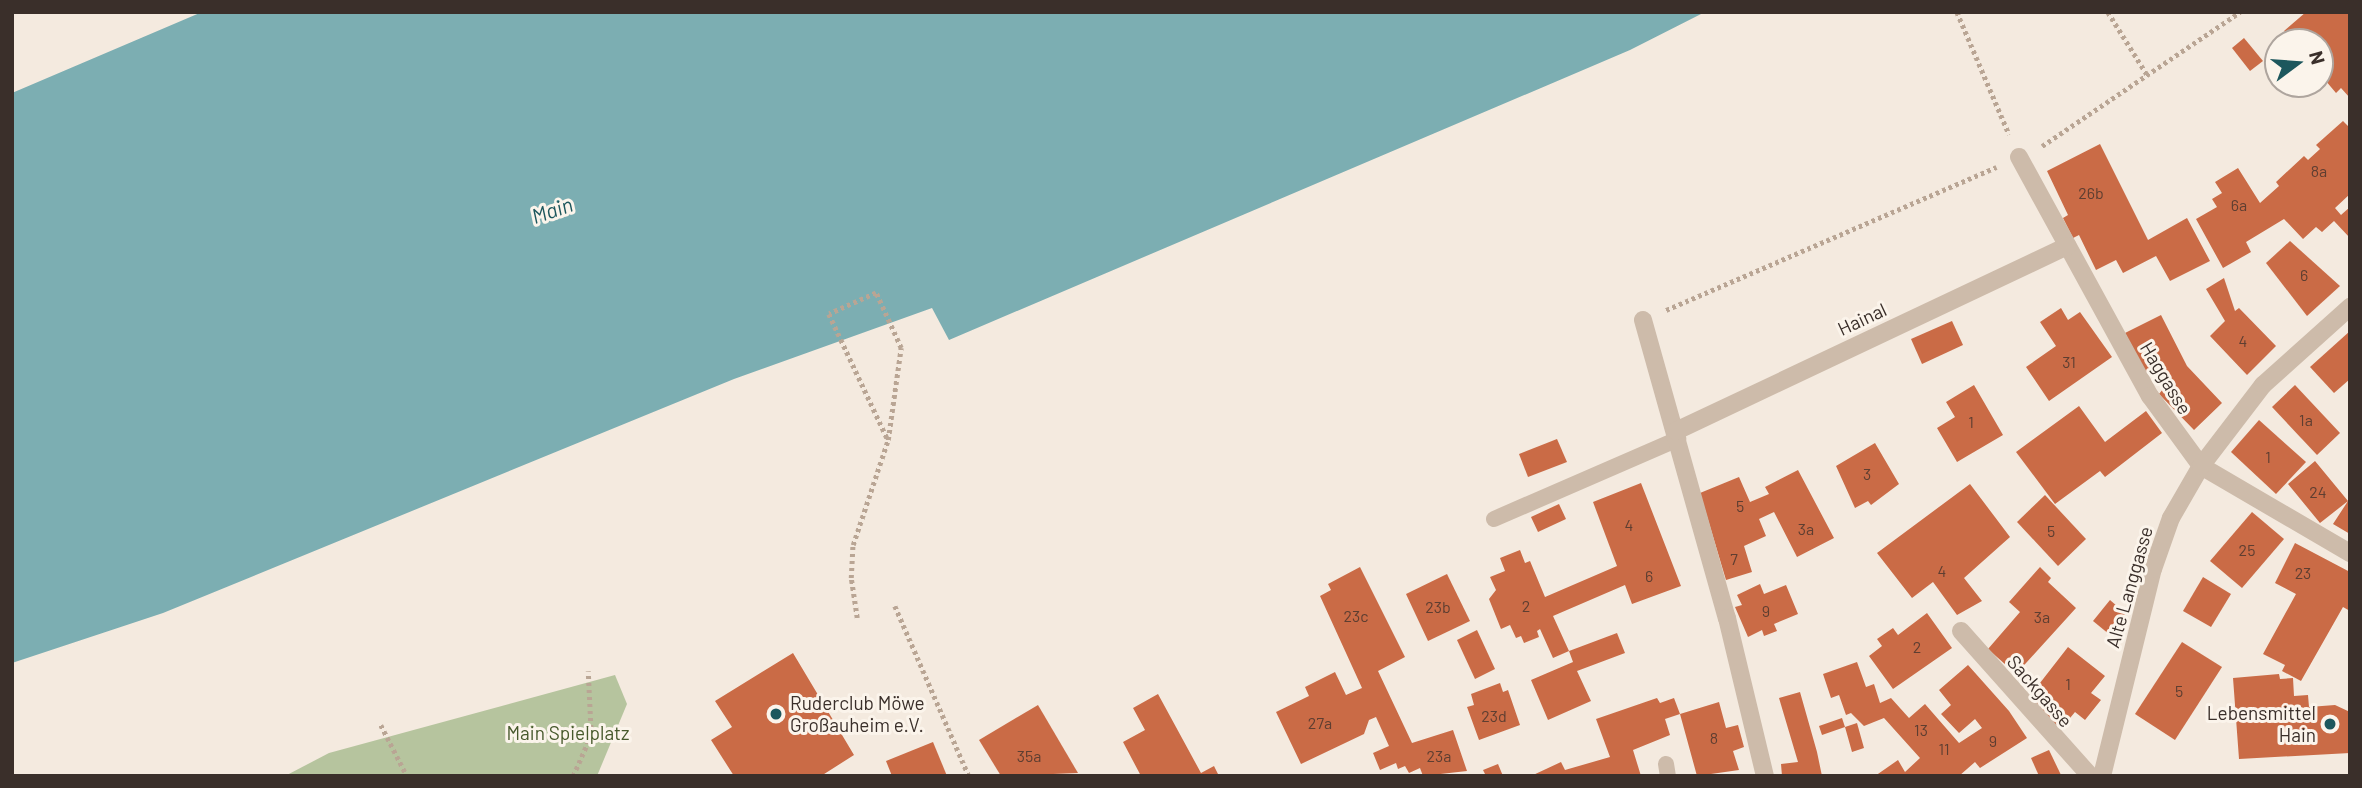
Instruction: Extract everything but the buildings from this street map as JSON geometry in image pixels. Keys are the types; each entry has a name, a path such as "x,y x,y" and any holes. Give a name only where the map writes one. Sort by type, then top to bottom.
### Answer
{"street":[{"name":"Haggasse","path":"2019,157 2150,396 2201,466 2350,554"},
{"name":"Hainal","path":"1677,435 2067,246"},
{"name":"Alte Langgasse","path":"2102,776 2153,569 2172,518 2201,466 2263,385 2350,307"},
{"path":"1643,320 1677,435 1765,776"},
{"name":"Sackgasse","path":"1961,631 2090,776"}],"lane":[{"path":"1494,519 1677,435"}],"path":[{"path":"1957,12 2019,157"},
{"path":"2108,12 2148,76"},
{"path":"1643,320 2055,139 2240,12"},
{"path":"857,618 851,578 853,545 888,440 901,348 876,293 829,314 888,440"},
{"path":"895,606 969,776"},
{"path":"573,776 591,735 588,671"},
{"path":"381,725 407,776"}],"green space":[{"name":"Main Spielplatz","path":"615,675 627,704 597,776 285,776 329,753"}],"water":[{"name":"Main","path":"202,12 1705,12 1630,50 949,340 932,308 734,379 163,613 12,663 12,93"}],"place":[{"name":"Ruderclub Möwe Großauheim e.V.","path":"776,714"},
{"name":"Lebensmittel Hain","path":"2330,724"}]}
